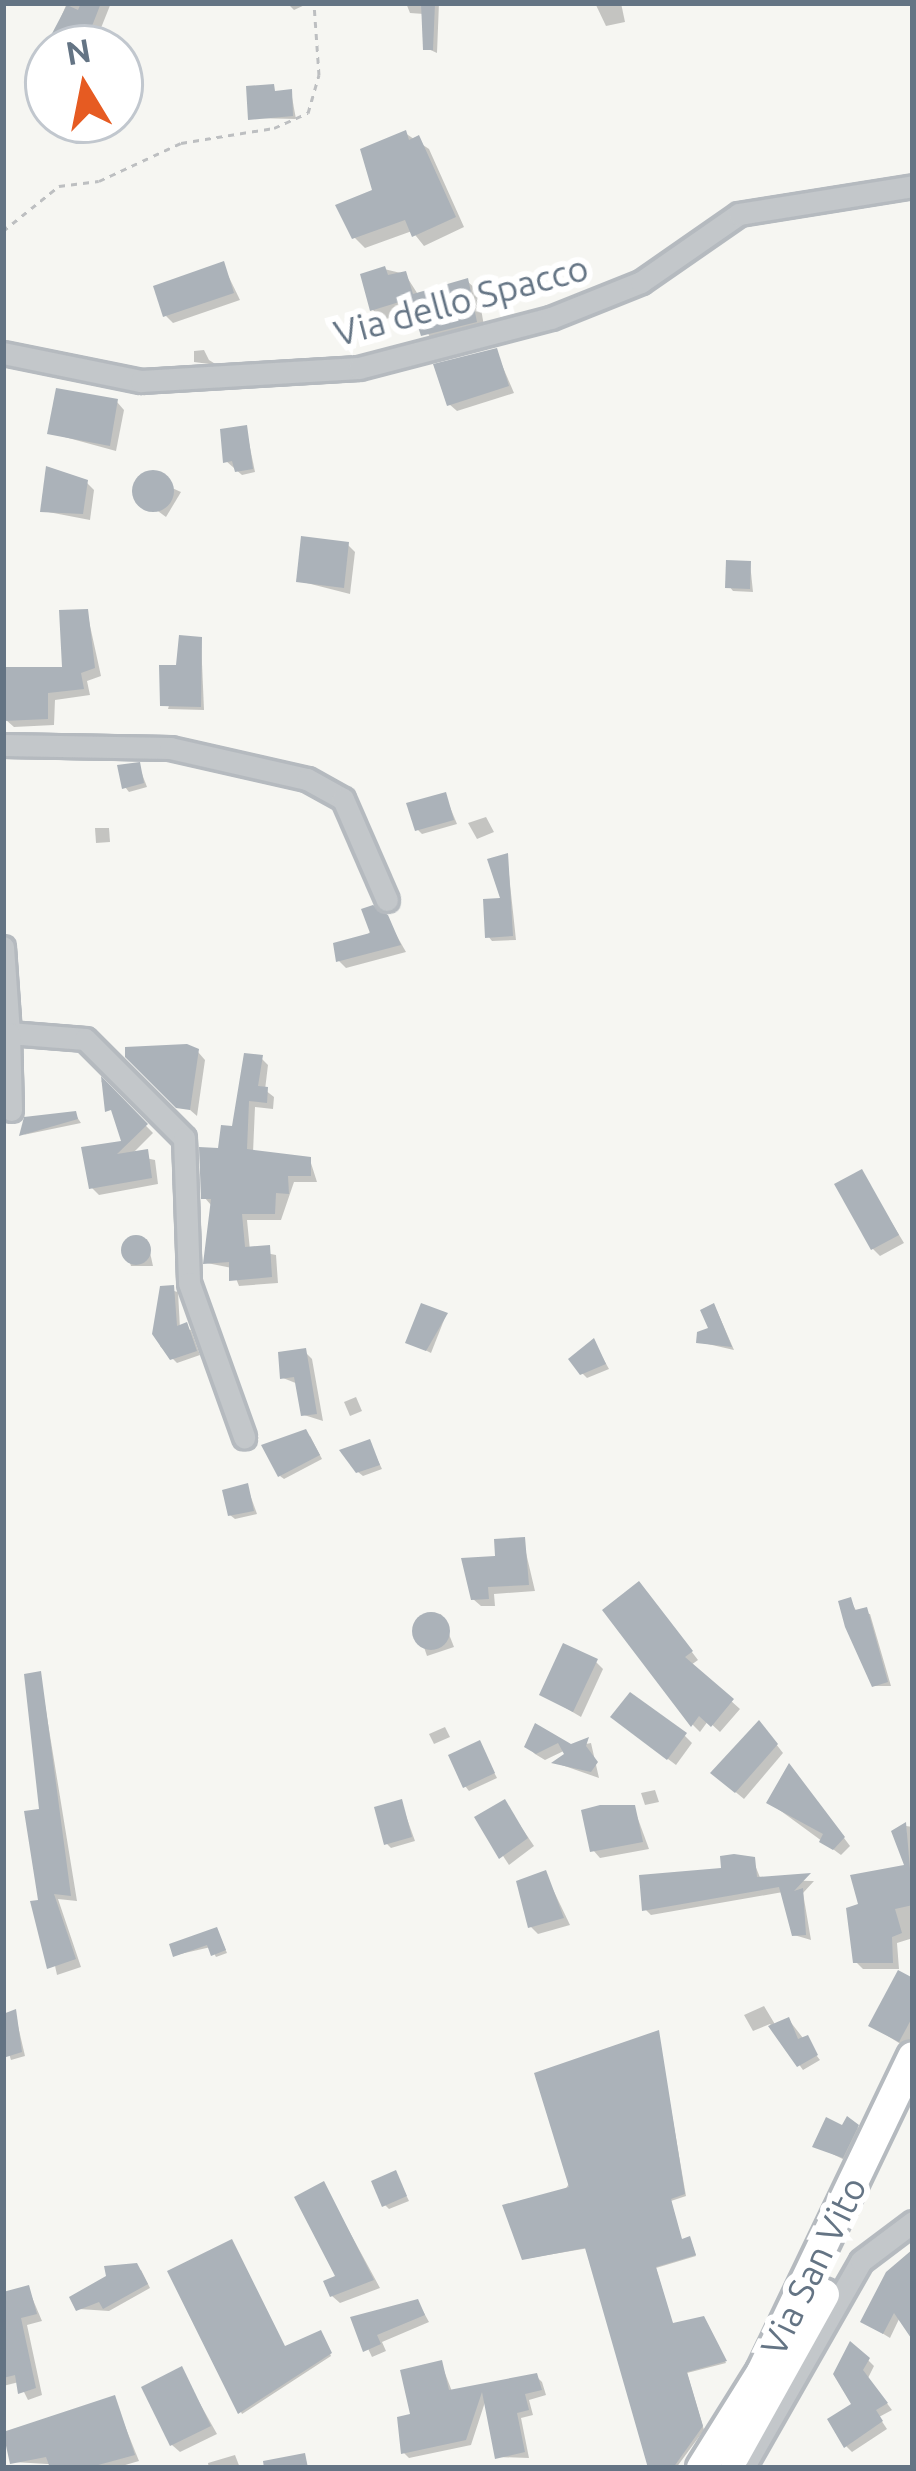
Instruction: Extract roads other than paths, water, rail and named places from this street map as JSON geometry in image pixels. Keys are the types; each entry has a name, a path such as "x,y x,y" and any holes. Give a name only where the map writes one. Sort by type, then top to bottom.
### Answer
{"street":[{"name":"Via dello Spacco","path":"3,353 141,381 359,368 551,318 641,283 739,214 913,186"},
{"path":"3,745 170,748 307,779 343,799 387,900"},
{"path":"3,947 11,1110"},
{"path":"9,1033 85,1039 184,1138 189,1283 244,1437"},
{"name":"Via San Vito","path":"702,2468 772,2352 913,2057"},
{"name":"Via San Vito","path":"723,2468 766,2410 806,2333 913,2090"},
{"path":"743,2468 861,2261 913,2222"}]}
